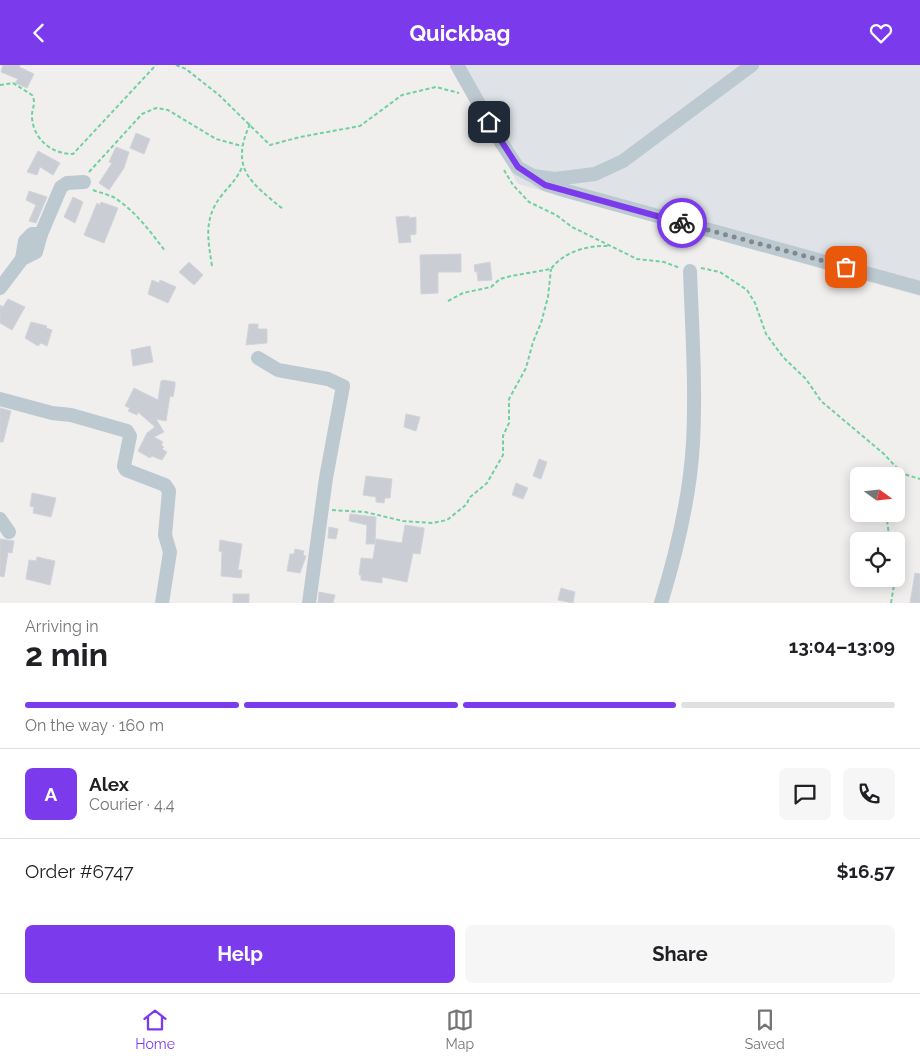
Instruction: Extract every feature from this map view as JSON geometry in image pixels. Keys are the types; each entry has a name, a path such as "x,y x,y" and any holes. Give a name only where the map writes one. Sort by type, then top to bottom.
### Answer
{"street":[{"path":"457,65 497,136 518,167 545,185 920,288"},
{"path":"533,176 555,179 595,174 623,161 752,65"},
{"path":"0,288 22,259 25,241 32,234 41,234 62,187 68,183 84,183"},
{"path":"661,603 671,571 686,503 693,443 690,271"},
{"path":"258,359 278,370 328,379 343,386 322,510 309,603"},
{"path":"0,399 52,413 70,415 127,431 130,436 124,466 126,470 165,485 169,491 165,535 170,552 162,603"},
{"path":"0,519 9,532"}],"path":[{"path":"0,85 13,83 32,95 35,105 32,118 38,135 50,150 62,154 73,154 156,65"},
{"path":"176,65 186,69 219,95 270,145 300,137 360,126 402,95 436,87 460,93"},
{"path":"185,65 186,69"},
{"path":"165,251 147,228 126,207 114,198 94,191 84,183 91,168 118,143 142,114 156,108 168,110 216,139 242,146"},
{"path":"212,266 207,236 208,221 212,210 234,182 242,167 242,146 250,124"},
{"path":"242,167 255,184 284,210"},
{"path":"503,168 513,185 529,203 556,215 572,227 637,259 664,262 690,271 698,268 720,272 747,290 755,303 766,334 783,357 806,379 813,391 835,415 908,475 920,479"},
{"path":"322,510 365,512 403,521 432,523 447,520 467,504 469,499 492,477 503,455 503,436 509,423 509,399 526,368 533,342 542,323 548,297 551,269 556,263 578,250 596,245 610,246"},
{"path":"448,301 463,293 491,287 500,279 512,275 551,269"},
{"path":"891,603 894,587"}],"shaded area":[{"path":"452,65 920,65 920,296 518,184"}],"building":[{"path":"3,65 20,65 19,67 34,74 27,88 15,83 18,79 1,72"},
{"path":"136,133 150,139 144,154 130,148"},
{"path":"116,147 129,152 124,168 109,190 99,183 112,163 109,162"},
{"path":"38,151 60,163 53,175 40,167 37,175 27,172"},
{"path":"29,191 47,197 36,223 29,221 36,205 26,200"},
{"path":"73,197 83,202 75,223 64,217"},
{"path":"101,202 118,208 104,243 84,235 97,203 100,205"},
{"path":"409,216 409,218 416,217 416,234 410,235 411,242 399,243 396,217"},
{"path":"461,254 461,272 438,272 438,293 421,294 420,255"},
{"path":"189,262 203,275 194,285 179,272"},
{"path":"490,262 492,280 478,281 477,273 479,272 475,272 474,265"},
{"path":"152,280 159,283 160,280 176,287 168,303 148,294"},
{"path":"8,299 25,307 12,330 0,323 0,305 3,307"},
{"path":"31,322 47,326 46,328 52,330 47,346 41,343 38,346 25,338"},
{"path":"249,324 258,324 258,329 267,329 267,343 246,345"},
{"path":"150,346 153,362 133,366 131,350"},
{"path":"161,381 175,382 175,386 173,397 170,396 166,421 156,419 164,432 154,437 163,442 161,445 164,447 162,449 167,452 162,460 152,456 150,458 138,451 147,433 155,427 138,412 137,415 128,411 130,408 125,406 134,388 158,400"},
{"path":"0,408 11,411 3,442 0,442"},
{"path":"406,414 420,417 416,431 404,427"},
{"path":"539,459 547,462 541,479 533,476"},
{"path":"366,476 392,479 390,498 385,498 384,503 376,502 376,497 363,495"},
{"path":"516,483 528,488 523,499 512,495"},
{"path":"32,493 56,498 51,517 33,513 34,507 30,506"},
{"path":"350,514 376,517 375,544 366,544 367,525 349,521"},
{"path":"405,525 424,528 420,554 413,553 407,582 382,577 382,583 361,580 361,575 359,575 361,558 373,559 376,539 402,543"},
{"path":"329,527 338,529 336,539 328,538"},
{"path":"0,539 14,541 12,553 8,552 4,577 0,576"},
{"path":"220,540 242,544 238,570 242,570 241,578 221,576 222,552 219,551"},
{"path":"295,549 304,551 303,555 306,556 300,573 287,571 290,554 294,554"},
{"path":"37,557 55,561 50,585 26,579 29,560 36,561"},
{"path":"915,573 920,574 920,603 910,603"},
{"path":"561,588 575,592 573,603 558,600"},
{"path":"319,592 335,595 333,603 318,603"},
{"path":"233,594 249,594 249,603 233,603"}],"way so far":[{"path":"682,223 846,267"}],"route":[{"path":"489,122 518,167 545,185 682,223"}]}
